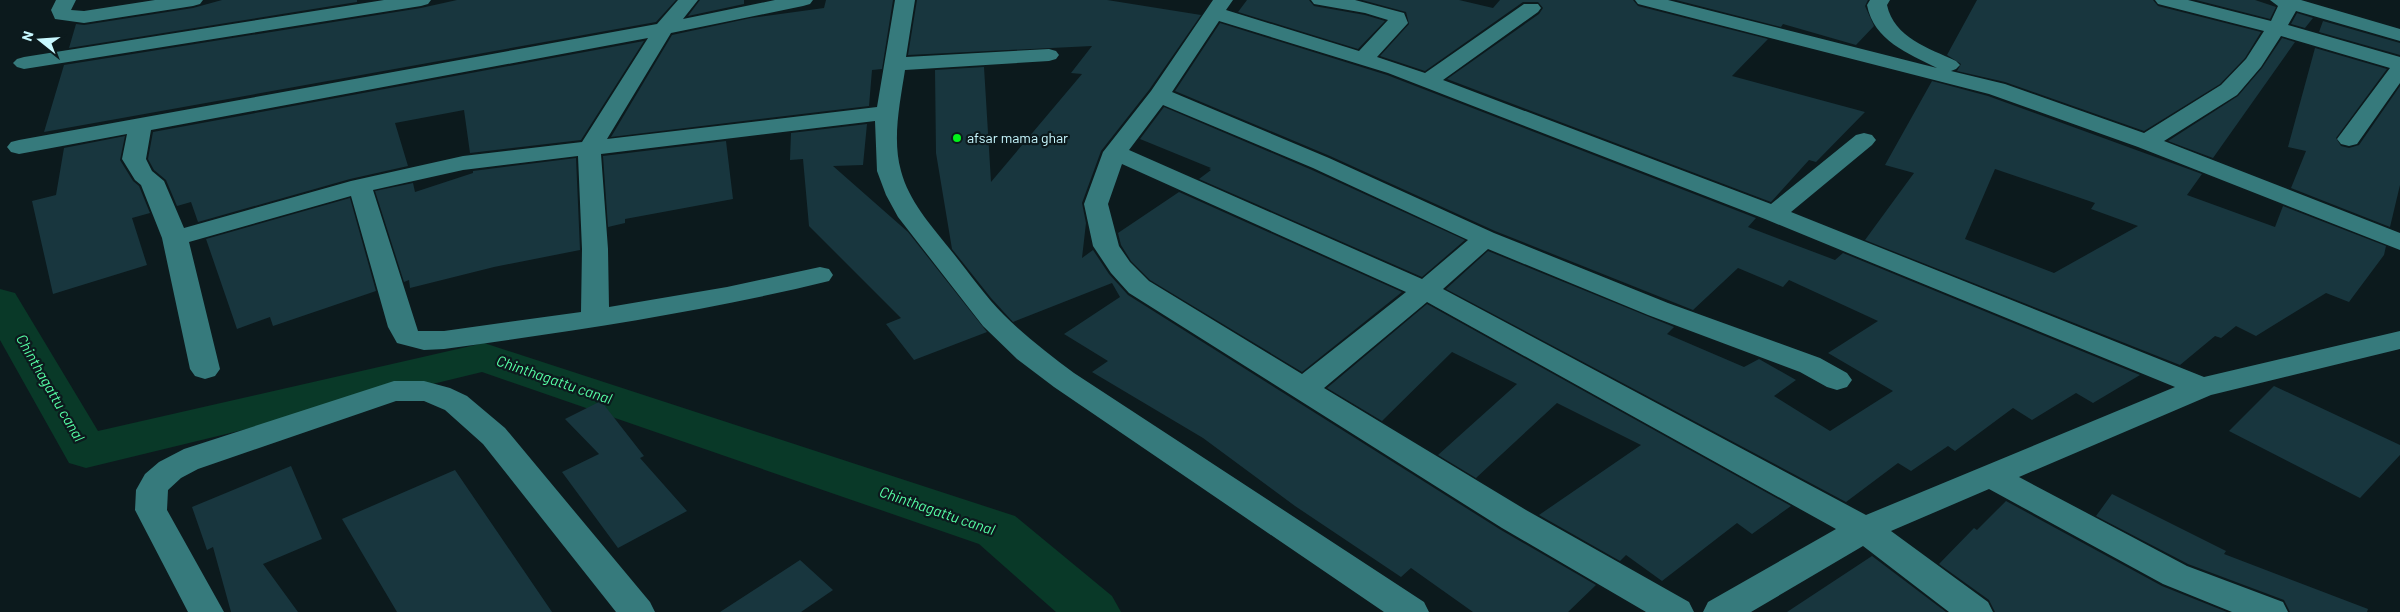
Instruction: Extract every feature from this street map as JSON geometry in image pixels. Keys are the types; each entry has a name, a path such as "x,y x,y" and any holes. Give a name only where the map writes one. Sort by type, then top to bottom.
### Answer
{"street":[{"path":"66,0 61,10 62,15 72,17 84,17 193,0"},
{"path":"24,63 421,0"},
{"path":"595,320 594,249 589,150 664,29 688,0"},
{"path":"18,147 664,29 803,0"},
{"path":"905,0 887,114 888,171 898,195 911,217 993,320 1027,352 1064,380 1411,612"},
{"path":"1322,0 1368,8 1396,17 1398,23 1363,59"},
{"path":"1645,0 1997,88 2146,142 2400,242"},
{"path":"1880,0 1877,5 1881,20 1892,33 1911,46 1997,88"},
{"path":"2165,0 2275,28 2400,66 2349,140"},
{"path":"2146,142 2229,90 2254,63 2275,28 2285,16 2287,1 2400,35"},
{"path":"1676,612 1514,519 1303,389 1139,287 1120,267 1106,246 1096,204 1115,152 1159,95 1219,6 1427,81 1774,214 2202,387"},
{"path":"1427,81 1531,8"},
{"path":"895,64 1049,54"},
{"path":"1159,95 1321,163 1485,238 1658,309 1810,365 1837,380"},
{"path":"175,238 360,186 463,163 589,150 887,114"},
{"path":"140,125 134,159 143,175 152,181 175,238 205,369"},
{"path":"1774,214 1864,140"},
{"path":"1115,152 1425,290 1864,529 1976,612"},
{"path":"360,186 407,337 424,341 595,320 820,275"},
{"path":"1303,389 1425,290 1485,238"},
{"path":"1721,612 1864,529 2202,387 2400,340"},
{"path":"206,612 151,510 152,491 163,474 186,461 212,451 394,391 424,391 456,403 494,436 636,612"},
{"path":"1991,476 2176,575 2270,612"}],"building":[{"path":"222,0 357,0 357,2 69,48 76,24 84,25 193,8"},
{"path":"457,0 676,0 656,22 44,132 64,65 421,8"},
{"path":"700,0 744,0 744,4 688,16"},
{"path":"826,0 893,0 882,69 872,70 869,106 611,137 672,35 751,18 824,8"},
{"path":"917,0 1107,0 1201,15 1149,90 1101,151 1082,203 1086,223 1082,258 1093,250 1109,274 1128,295 1501,530 1596,585 1568,612 1473,612 1411,568 1401,577 1295,506 1203,438 1092,372 1108,361 1064,334 1120,297 1112,283 1013,322 952,249 936,153 935,70 984,67 991,182 1082,74 1071,73 1092,46 908,55"},
{"path":"1247,0 1309,0 1314,6 1365,15 1385,21 1358,49 1238,12"},
{"path":"1362,0 1459,0 1493,8 1500,0 1633,0 1638,6 1768,39 1732,76 1865,112 1816,162 1809,160 1771,202 1447,79 1539,14 1543,8 1538,2 1523,2 1425,71 1380,56 1409,24 1406,12"},
{"path":"1676,0 1868,0 1865,6 1874,26 1856,45 1783,24 1781,27"},
{"path":"1977,0 2153,0 2158,6 2261,32 2245,58 2220,84 2144,131 2005,82 1957,71 1961,64 1947,55"},
{"path":"2196,0 2255,0 2276,7 2270,19"},
{"path":"2297,13 2313,18 2305,28 2291,24"},
{"path":"2323,21 2400,43 2400,55 2319,32"},
{"path":"1220,23 1387,75 1756,218 1748,227 1835,260 1843,253 2140,375 2093,403 2076,393 2032,420 2013,408 1955,451 1948,446 1911,471 1898,463 1846,502 1446,289 1488,251 1674,327 1667,334 1744,367 1759,359 1796,380 1774,396 1830,431 1893,391 1828,353 1878,321 1789,280 1783,287 1738,268 1693,310 1495,231 1330,156 1175,91"},
{"path":"2282,38 2295,42 2213,158 2168,141 2238,96 2262,68"},
{"path":"644,41 581,140 470,153 464,110 395,123 408,166 350,179 198,222 191,202 177,206 166,180 154,170 148,159 153,132"},
{"path":"2315,48 2387,69 2336,138 2341,146 2349,148 2359,145 2400,86 2400,185 2390,227 2291,188 2306,151 2288,147"},
{"path":"1932,81 1988,96 2202,174 2187,195 2275,227 2283,206 2386,246 2384,255 2349,302 2326,293 2256,336 2236,326 2221,338 2215,336 2180,365 1865,240 1914,173 1885,165","holes":["1995,169 2095,203 2091,209 2138,226 2054,273 1965,239"]},
{"path":"1164,107 1312,170 1465,240 1422,277 1199,179 1211,168 1140,139"},
{"path":"867,124 863,165 833,166 908,232 987,332 914,360 886,324 901,318 809,226 803,159 790,160 791,133"},
{"path":"125,136 120,160 133,181 139,186 150,213 132,218 147,265 53,294 32,201 56,195 64,148"},
{"path":"726,141 733,199 625,219 625,223 608,227 603,156"},
{"path":"576,158 580,250 494,267 410,288 409,280 404,282 375,191 413,183 415,192 473,173 473,171"},
{"path":"1179,192 1402,292 1302,372 1150,280 1131,261 1121,245 1118,233"},
{"path":"350,198 376,291 273,326 270,317 237,329 206,239"},
{"path":"1427,304 1791,506 1752,534 1737,523 1662,581 1626,555 1620,561 1539,515 1641,445 1557,403 1476,478 1438,455 1517,384 1452,352 1382,421 1327,388"},
{"path":"2274,386 2400,445 2400,455 2360,498 2229,431"},
{"path":"601,401 644,456 640,458 687,511 618,548 562,472 599,454 565,419"},
{"path":"291,466 322,539 263,564 298,612 231,612 213,547 207,550 192,507"},
{"path":"455,470 552,612 397,612 342,519"},
{"path":"2112,494 2226,551 2224,554 2368,609 2367,612 2290,612 2284,600 2188,564 2096,516"},
{"path":"2006,501 2162,586 2227,612 1995,612 1989,600 1939,564 1974,528 1977,530"},
{"path":"1872,556 1946,612 1787,612"},
{"path":"800,560 833,590 801,612 720,612"}],"waterway":[{"name":"Chinthagattu canal","path":"0,302 86,451 484,357 997,530 1093,612"}],"place":[{"name":"afsar mama ghar","path":"957,138"}]}
